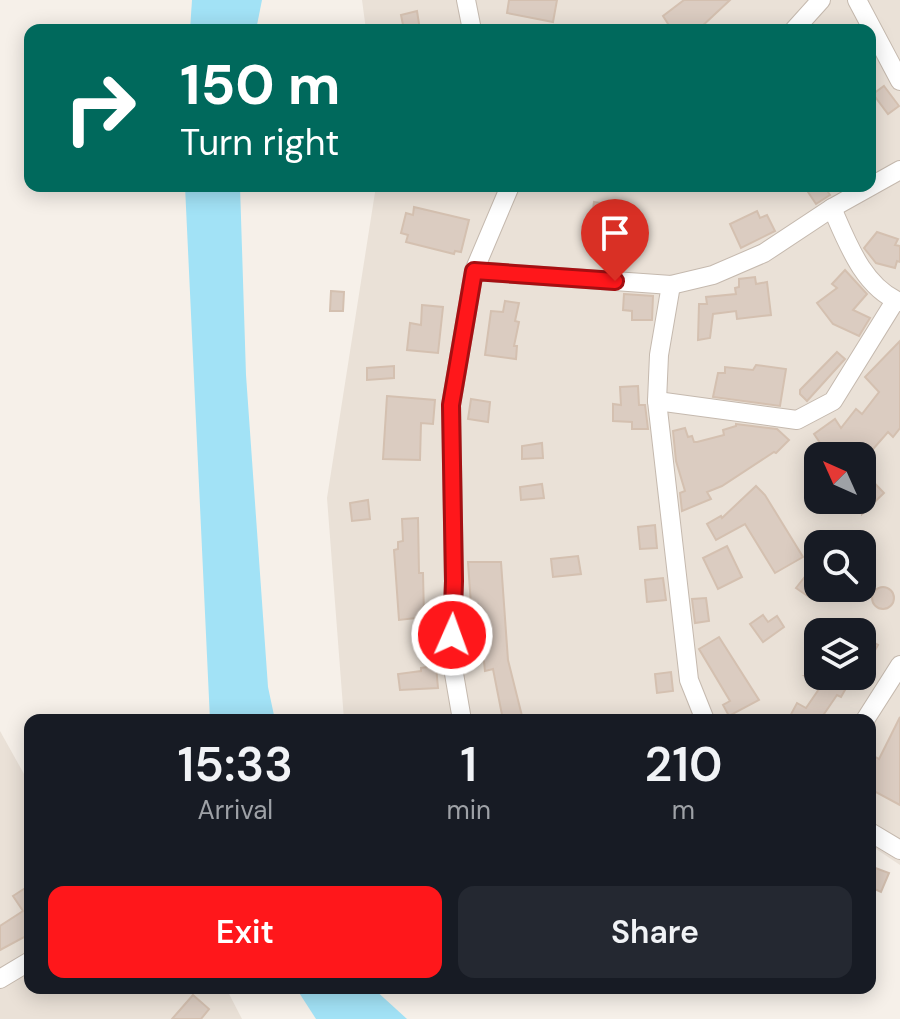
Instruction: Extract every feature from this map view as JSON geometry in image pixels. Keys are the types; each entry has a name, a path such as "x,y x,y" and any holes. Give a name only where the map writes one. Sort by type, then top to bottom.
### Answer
{"street":[{"path":"466,0 471,24"},
{"path":"799,24 821,0"},
{"path":"857,0 870,24"},
{"path":"876,36 900,81"},
{"path":"876,183 900,170"},
{"path":"461,714 452,662 451,405 474,271 507,192"},
{"path":"474,271 671,285 713,275 764,253 861,192"},
{"path":"657,401 797,420 833,401 898,302 863,269 851,252 832,208"},
{"path":"671,285 659,355 657,401 689,680 703,714"},
{"path":"869,714 897,676"},
{"path":"876,836 900,850"},
{"path":"0,979 24,965"}],"shaded area":[{"path":"362,0 900,0 900,865 876,849 876,714 344,714 327,498 375,192 876,192 876,24 365,24"},
{"path":"0,731 24,774 24,994 229,994 242,1019 0,1019"}],"water":[{"path":"192,0 262,0 257,24 190,24"},
{"path":"185,192 240,192 246,375 268,687 274,714 210,714"},
{"path":"300,994 380,994 407,1019 316,1019"}],"building":[{"path":"509,0 557,0 553,22 507,13"},
{"path":"684,0 730,0 704,24 668,24 663,16"},
{"path":"417,11 419,24 403,24 401,15"},
{"path":"884,86 899,106 888,114 876,98 876,92"},
{"path":"808,192 828,192 830,195 816,204"},
{"path":"594,202 615,205 609,242 589,240"},
{"path":"414,207 469,220 461,252 455,251 454,254 406,242 408,235 401,233 406,213 413,215"},
{"path":"757,211 760,218 767,215 775,231 741,248 730,224"},
{"path":"877,232 898,239 895,245 900,246 900,262 897,261 895,268 876,263 864,248"},
{"path":"845,270 867,294 853,310 870,318 859,336 833,324 817,303 837,288 832,284"},
{"path":"755,277 756,284 767,282 771,315 737,319 736,311 713,314 710,338 698,340 699,304 707,304 706,297 736,294 739,279"},
{"path":"331,291 344,292 343,311 330,311"},
{"path":"624,294 653,296 652,320 632,320 632,311 623,310"},
{"path":"505,301 519,303 515,321 519,322 514,346 517,346 516,359 485,355 491,311 503,312"},
{"path":"422,305 443,307 438,353 407,350 410,323 421,325"},
{"path":"900,341 900,428 893,437 888,432 876,446 876,442 819,442 814,434 835,419 841,428 856,409 862,414 879,392 865,377"},
{"path":"837,352 845,359 807,401 800,390"},
{"path":"756,365 786,369 780,406 713,397 718,373 725,373 725,367 753,370"},
{"path":"394,366 394,378 367,380 367,368"},
{"path":"638,386 639,405 645,405 648,429 632,429 632,422 613,421 613,404 621,405 620,387"},
{"path":"387,396 435,400 433,424 421,423 420,460 383,459"},
{"path":"471,399 490,402 488,422 468,419"},
{"path":"736,424 777,429 789,440 776,453 707,492 711,499 682,511 680,493 685,491 676,461 673,431 685,428 688,437 692,436 697,442 724,435 723,430"},
{"path":"542,443 543,458 522,459 522,446"},
{"path":"542,484 544,498 521,500 520,487"},
{"path":"876,485 884,493 876,501"},
{"path":"756,486 765,495 803,557 775,573 745,524 716,540 707,524 722,518"},
{"path":"368,500 370,519 352,521 350,503"},
{"path":"418,518 424,617 399,620 394,550 398,549 398,542 403,541 402,519"},
{"path":"655,525 657,548 640,549 638,527"},
{"path":"727,546 742,577 718,589 703,558"},
{"path":"578,556 581,574 553,577 551,559"},
{"path":"468,562 501,562 508,660 522,714 502,714 493,669 485,671 478,604 471,605"},
{"path":"663,578 666,600 647,602 645,580"},
{"path":"804,578 804,594 796,588"},
{"path":"887,588 893,594 891,606 883,609 875,606 876,590"},
{"path":"706,598 709,621 695,623 692,599"},
{"path":"763,615 768,622 777,616 784,627 763,642 750,624"},
{"path":"719,637 759,700 728,714 723,705 730,701 699,649"},
{"path":"436,666 438,688 400,690 398,674"},
{"path":"671,672 673,691 657,693 655,674"},
{"path":"818,690 845,690 841,697 837,695 824,714 791,714 797,703 806,708"},
{"path":"900,717 900,805 876,792 876,757 879,759"},
{"path":"876,868 889,873 881,892 876,890"},
{"path":"24,889 24,937 0,950 0,926 23,911 13,896"},
{"path":"193,995 209,1009 201,1019 172,1019"}],"route":[{"path":"452,635 451,405 474,271 615,281"}]}
